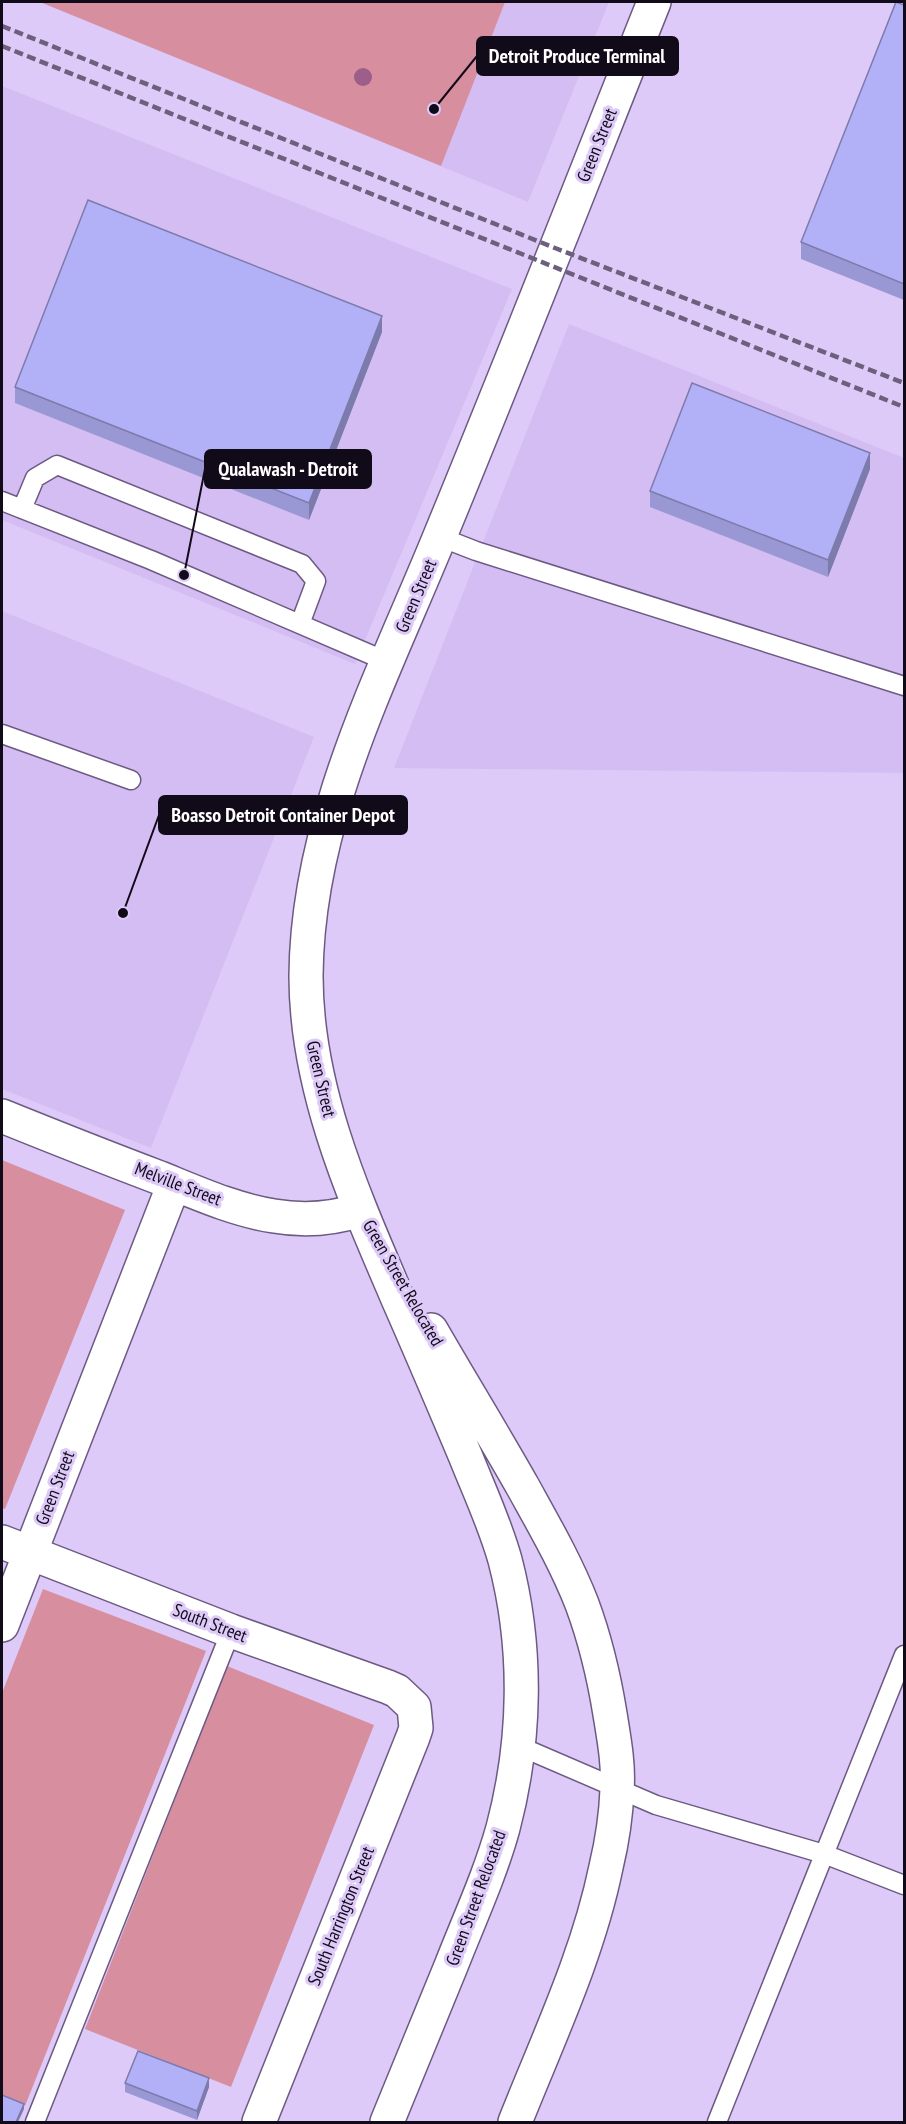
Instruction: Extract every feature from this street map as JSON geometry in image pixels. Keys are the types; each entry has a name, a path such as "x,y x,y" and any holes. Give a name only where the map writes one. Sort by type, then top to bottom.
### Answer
{"street":[{"name":"Green Street","path":"360,1210 341,1159 317,1073 309,1025 306,981 308,928 314,879 351,748 440,537 654,2"},
{"name":"Melville Street","path":"2,1116 237,1207 272,1216 299,1219 325,1218 360,1210"},
{"name":"Green Street","path":"2,1625 16,1548 174,1184"},
{"name":"Green Street Relocated","path":"360,1210 460,1442 499,1540 512,1594 522,1675 523,1708 519,1746 503,1828 489,1872 387,2122"},
{"name":"Green Street Relocated","path":"360,1210 509,1463 566,1566 582,1605 603,1675 614,1737 617,1788 606,1867 590,1930 515,2122"},
{"name":"South Street","path":"16,1548 231,1631 397,1691 414,1707"},
{"name":"South Harrington Street","path":"259,2122 413,1737 416,1728 414,1707"}],"lane":[{"path":"22,509 35,478 57,465 302,564 316,581 300,624"},
{"path":"2,501 151,560 388,662"},
{"path":"440,537 477,551 904,686"},
{"path":"2,734 131,780"},
{"path":"35,2122 231,1631"},
{"path":"717,2122 904,1655"},
{"path":"519,1746 656,1805 824,1854 904,1885"}],"shaded area":[{"path":"40,2 609,2 528,202"},
{"path":"40,2 505,2 441,166"},
{"path":"2,86 512,289 355,664 2,520"},
{"path":"569,324 904,458 904,773 394,768"},
{"path":"2,611 314,737 151,1148 2,1089"},
{"path":"2,1160 125,1210 5,1509 2,1508"},
{"path":"43,1589 206,1651 25,2106 2,2096 2,1693"},
{"path":"227,1666 374,1725 231,2087 85,2029"}],"building":[{"path":"896,2 904,5 904,284 801,242"},
{"path":"88,200 382,316 309,503 15,387"},
{"path":"692,383 870,453 828,560 650,491"},
{"path":"138,2051 209,2078 197,2111 125,2083"},
{"path":"2,2095 24,2104 16,2122 2,2122"}],"railway":[{"path":"2,26 555,248 904,383"},
{"path":"2,46 904,407"}],"place":[{"name":"Detroit Produce Terminal","path":"434,109"},
{"name":"Qualawash - Detroit","path":"184,575"},
{"name":"Boasso Detroit Container Depot","path":"123,913"}]}
